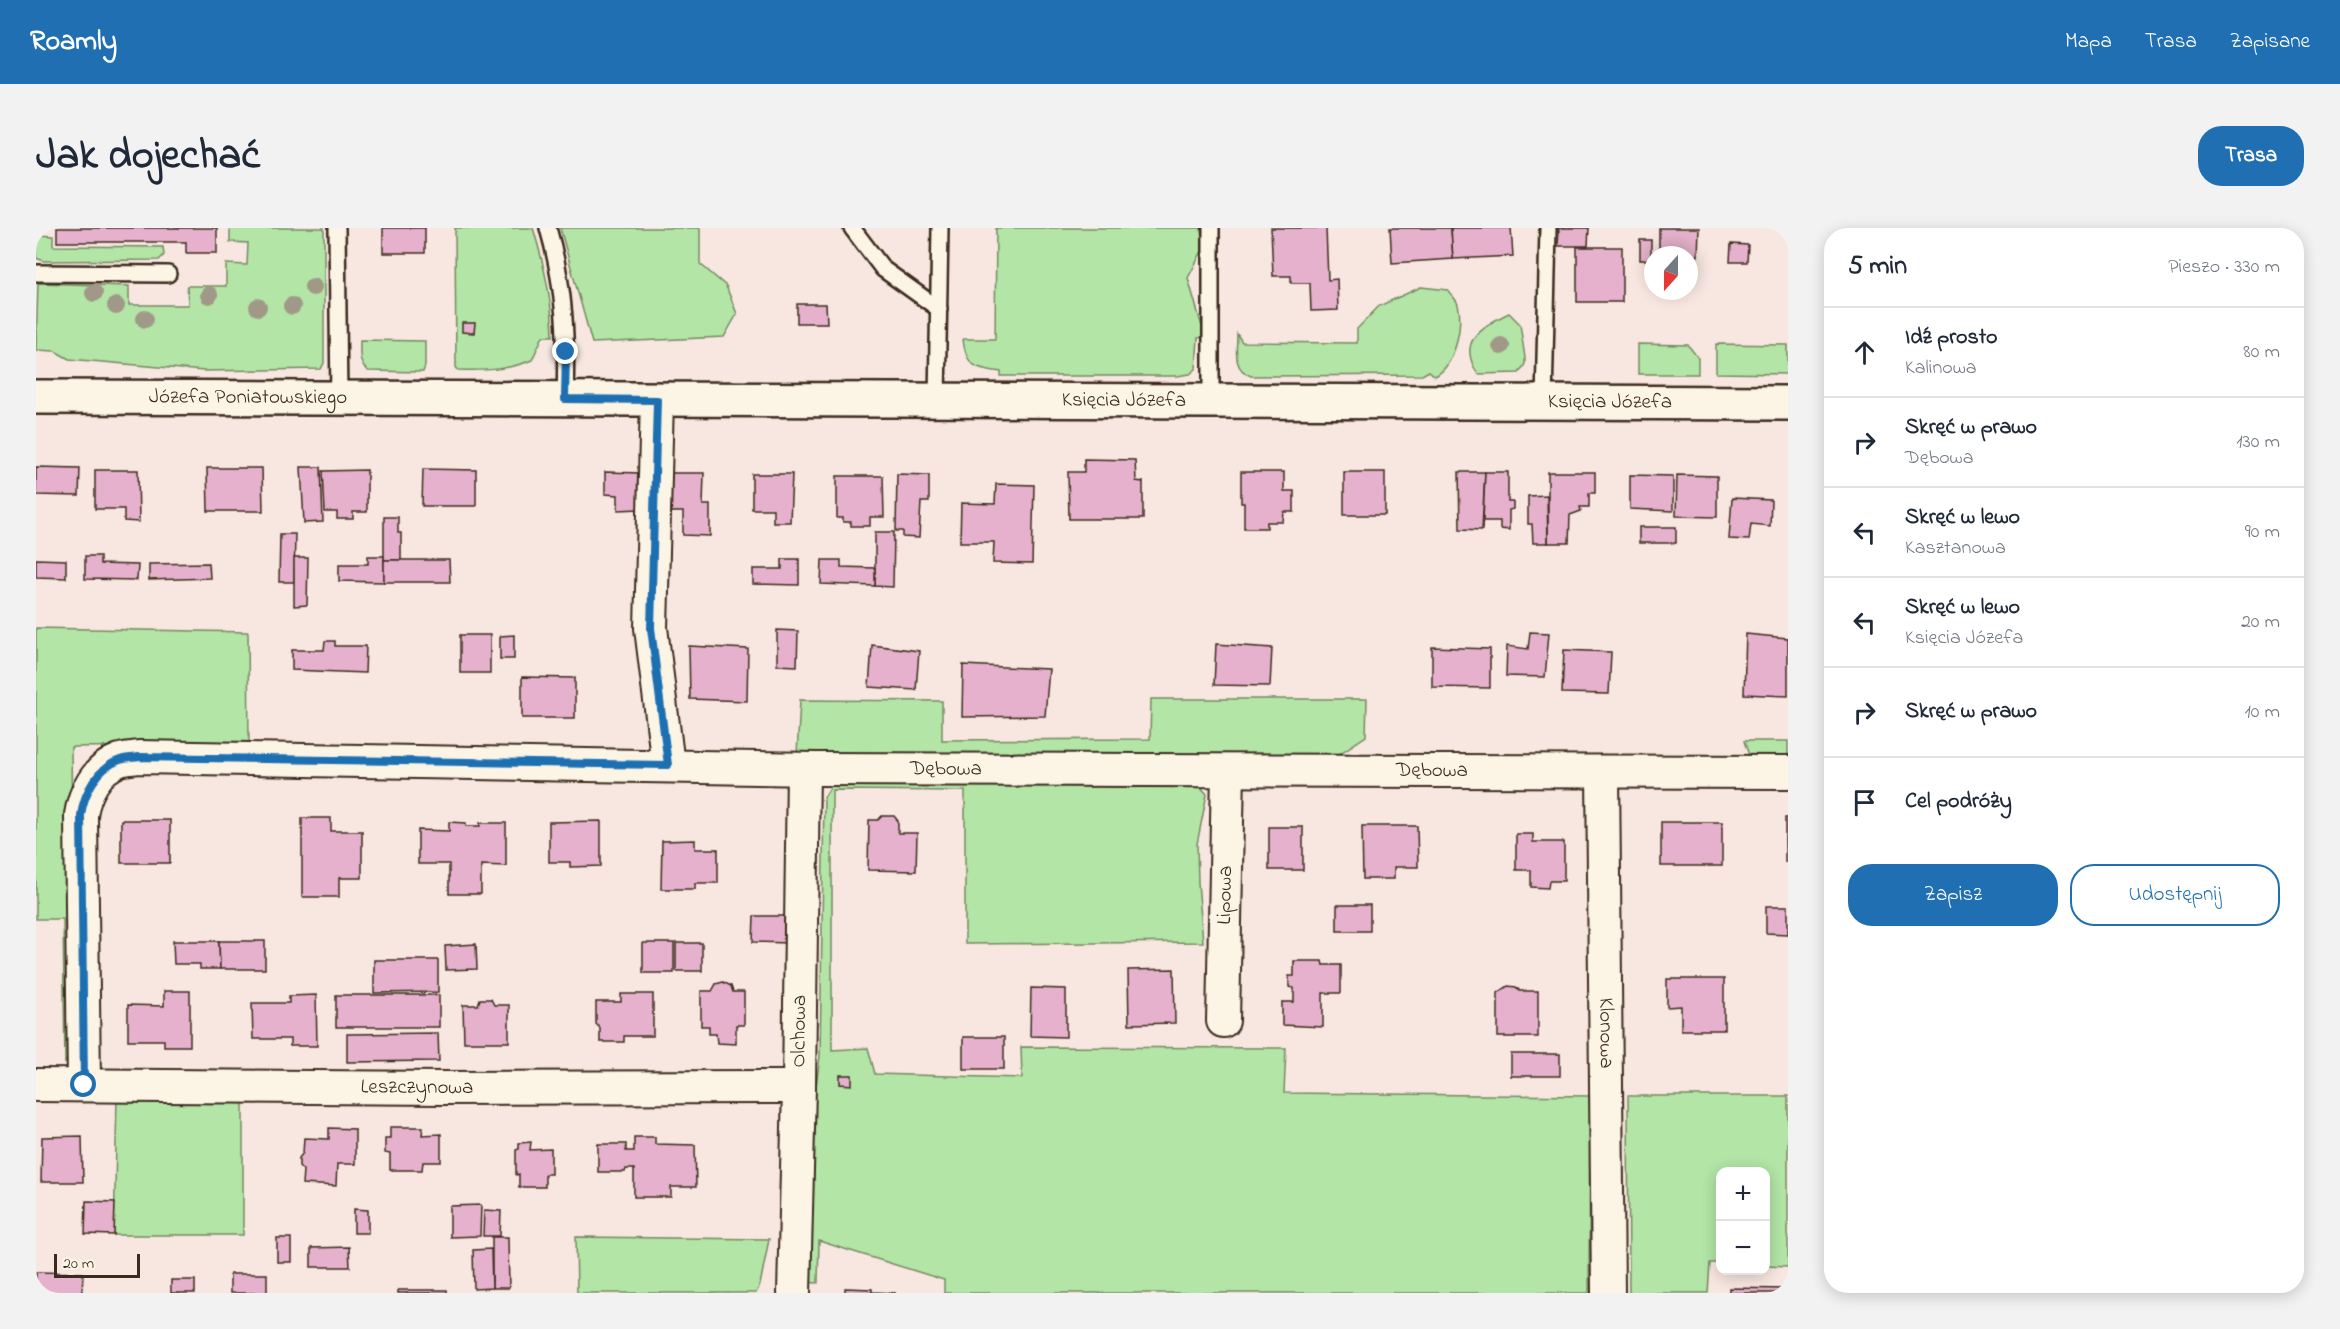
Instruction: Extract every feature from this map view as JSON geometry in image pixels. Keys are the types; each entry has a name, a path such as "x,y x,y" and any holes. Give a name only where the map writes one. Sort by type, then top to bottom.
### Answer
{"street":[{"name":"Józefa Poniatowskiego","path":"36,398 460,399"},
{"name":"Księcia Józefa","path":"460,399 1788,403"},
{"path":"657,400 651,628 668,765"},
{"name":"Dębowa","path":"84,1085 81,815 87,791 94,780 105,769 120,760 139,757 803,769 1788,772"},
{"name":"Olchowa","path":"792,1290 799,1087 803,769"},
{"name":"Lipowa","path":"1223,1021 1228,771"},
{"name":"Klonowa","path":"1603,772 1608,1293"},
{"name":"Leszczynowa","path":"36,1085 444,1088 799,1087"}],"lane":[{"path":"337,228 339,399"},
{"path":"548,228 562,289 567,344 565,399"},
{"path":"852,228 883,270 939,309"},
{"path":"937,400 940,228"},
{"path":"1211,228 1211,401"},
{"path":"1544,402 1548,228"},
{"path":"36,273 168,274"}],"green space":[{"path":"230,228 324,228 324,363 321,369 204,371 69,359 55,351 36,350 38,283 129,286 129,305 188,305 187,286 226,286 226,264 247,265 248,243 230,242"},
{"path":"455,228 533,228 547,281 553,336 543,336 532,360 496,369 458,370 456,367"},
{"path":"560,228 700,228 700,264 726,286 737,314 724,337 592,343"},
{"path":"996,228 1201,228 1203,249 1188,278 1205,337 1198,338 1196,369 1190,374 1177,376 1001,376 1001,372 973,364 969,361 963,339 995,339"},
{"path":"36,235 53,236 53,246 163,247 164,255 159,260 44,261 36,258"},
{"path":"1421,287 1448,290 1457,302 1459,311 1457,343 1448,363 1435,376 1429,371 1422,375 1251,376 1245,373 1238,364 1237,334 1242,342 1357,343 1357,329 1379,306"},
{"path":"1509,313 1520,324 1525,364 1519,373 1478,374 1470,352 1475,336 1490,323"},
{"path":"360,340 425,341 423,372 368,371 361,361"},
{"path":"1638,344 1688,345 1698,358 1698,374 1638,374"},
{"path":"1716,344 1788,345 1788,374 1716,373"},
{"path":"36,628 248,632 249,745 71,747 74,994 71,1047 65,1064 63,919 36,919"},
{"path":"1151,699 1367,699 1366,736 1339,754 797,755 800,700 942,701 942,740 1150,739"},
{"path":"1744,741 1788,741 1788,757 1750,758"},
{"path":"844,779 1195,781 1207,794 1197,844 1203,942 965,944 965,791 832,790 832,1050 868,1048 875,1074 1022,1078 1021,1047 1286,1048 1284,1093 1590,1096 1589,1293 944,1293 944,1280 819,1241 818,1283 800,1282 808,1148 820,1056 824,797 831,786"},
{"path":"1628,1096 1788,1096 1788,1267 1770,1266 1770,1167 1716,1167 1716,1263 1710,1263 1708,1293 1629,1293"},
{"path":"117,1097 243,1101 243,1235 114,1235"},
{"path":"576,1237 769,1239 760,1285 756,1293 577,1293"}],"building":[{"path":"57,228 217,228 217,253 186,253 186,242 57,242"},
{"path":"383,228 425,228 425,253 383,253"},
{"path":"1271,228 1326,228 1328,280 1337,279 1338,310 1311,311 1310,283 1291,283 1291,276 1273,276"},
{"path":"1390,228 1451,228 1453,259 1392,263"},
{"path":"1451,228 1511,228 1513,256 1453,259"},
{"path":"1559,228 1589,228 1588,246 1558,246"},
{"path":"1659,228 1699,228 1698,256 1698,246 1659,246"},
{"path":"1640,240 1651,240 1651,246 1644,246 1644,260 1640,260"},
{"path":"1731,244 1748,245 1747,262 1730,262"},
{"path":"1577,247 1622,247 1622,302 1577,302"},
{"path":"797,304 826,304 827,323 797,323"},
{"path":"462,323 475,323 474,333 462,332"},
{"path":"1084,459 1135,460 1136,481 1143,482 1143,519 1069,519 1068,472 1084,472"},
{"path":"36,467 80,468 79,496 36,495"},
{"path":"301,467 321,467 323,522 304,523"},
{"path":"207,468 262,468 263,511 208,511"},
{"path":"423,469 476,470 476,506 422,506"},
{"path":"95,470 138,470 139,522 124,521 124,509 95,509"},
{"path":"367,470 367,512 353,512 353,519 337,519 337,512 325,512 323,471"},
{"path":"605,472 641,473 640,509 618,510 618,495 605,494"},
{"path":"1241,472 1284,472 1284,491 1294,491 1294,512 1284,512 1283,522 1267,522 1267,528 1244,528"},
{"path":"1344,472 1385,472 1385,515 1344,515"},
{"path":"1459,472 1485,472 1482,530 1460,529"},
{"path":"1485,472 1508,472 1508,502 1513,502 1513,509 1509,510 1509,530 1500,529 1500,521 1483,521"},
{"path":"1548,472 1595,472 1595,493 1589,493 1589,507 1580,507 1581,511 1570,515 1569,543 1548,543"},
{"path":"659,473 704,473 703,505 710,505 710,536 683,535 683,512 659,512"},
{"path":"752,474 792,474 790,522 773,522 773,509 752,509"},
{"path":"897,474 929,475 929,502 921,502 919,538 903,537 903,531 896,531"},
{"path":"1630,475 1673,476 1673,511 1630,509"},
{"path":"1677,475 1717,476 1717,517 1676,516"},
{"path":"837,476 883,476 884,517 870,517 870,526 851,526 851,522 843,522 843,518 837,518"},
{"path":"996,484 1034,485 1032,564 993,563 994,542 960,542 961,503 995,504"},
{"path":"1547,495 1548,543 1533,543 1532,524 1528,524 1528,496"},
{"path":"1732,498 1771,500 1770,526 1751,524 1749,540 1729,539"},
{"path":"384,517 398,517 398,533 401,533 401,560 384,560"},
{"path":"1639,527 1676,527 1676,543 1639,543"},
{"path":"875,532 894,532 893,587 875,586"},
{"path":"280,534 295,534 294,582 279,582"},
{"path":"85,556 100,556 100,564 138,565 137,580 85,579"},
{"path":"368,556 384,556 384,582 339,581 339,564 368,564"},
{"path":"294,558 308,558 307,605 294,606"},
{"path":"36,559 66,560 66,578 36,577"},
{"path":"782,559 799,559 799,585 753,584 753,569 782,569"},
{"path":"384,560 449,560 450,582 384,582"},
{"path":"822,560 841,560 841,567 875,568 875,586 821,584"},
{"path":"209,563 210,578 149,580 149,564"},
{"path":"777,630 798,631 797,666 777,665"},
{"path":"1530,632 1549,633 1545,677 1506,676 1507,646 1528,649"},
{"path":"1746,634 1788,638 1788,696 1744,694"},
{"path":"460,635 490,635 490,673 460,673"},
{"path":"514,635 514,659 500,659 500,636"},
{"path":"325,641 335,641 335,646 366,646 365,673 292,670 292,650 324,650"},
{"path":"1216,644 1272,648 1270,686 1214,685"},
{"path":"872,645 919,651 916,690 869,687"},
{"path":"689,646 748,649 747,701 690,699"},
{"path":"1432,647 1490,649 1490,688 1432,687"},
{"path":"1564,650 1611,652 1609,694 1562,693"},
{"path":"963,665 1049,669 1045,716 962,717"},
{"path":"522,677 575,678 575,718 522,718"},
{"path":"882,816 894,816 898,821 898,833 917,833 916,871 868,870 869,820 878,820"},
{"path":"302,818 331,818 331,831 362,831 362,878 339,878 339,897 302,897"},
{"path":"1785,818 1788,818 1788,862 1785,862"},
{"path":"121,820 170,820 170,863 121,863"},
{"path":"601,821 601,866 570,867 570,862 549,862 549,822"},
{"path":"449,822 466,823 466,826 480,826 480,823 506,823 506,866 481,865 481,894 449,894 449,864 418,864 418,830 449,831"},
{"path":"1661,822 1722,822 1722,866 1661,866"},
{"path":"1362,826 1417,826 1418,867 1394,867 1394,879 1363,879"},
{"path":"1269,827 1303,827 1303,870 1269,870"},
{"path":"1516,834 1533,834 1533,842 1564,842 1564,881 1549,881 1548,888 1531,887 1531,870 1516,870"},
{"path":"695,840 695,849 718,849 718,883 695,883 695,889 661,889 662,841"},
{"path":"1337,905 1370,905 1370,931 1337,931"},
{"path":"1766,906 1788,906 1788,934 1766,933"},
{"path":"754,916 789,916 789,943 753,942"},
{"path":"173,941 219,941 220,969 200,969 200,964 174,964"},
{"path":"219,941 265,941 265,969 220,969"},
{"path":"643,943 674,943 674,973 643,973"},
{"path":"676,943 702,943 702,971 676,971"},
{"path":"476,944 477,969 446,970 445,946"},
{"path":"374,960 438,960 438,992 374,993"},
{"path":"1294,961 1322,961 1323,965 1341,965 1341,993 1323,993 1323,1027 1282,1025 1282,1002 1294,1002 1294,988 1289,987 1289,976 1294,976"},
{"path":"1174,969 1175,1023 1129,1024 1128,970"},
{"path":"1667,979 1724,979 1724,1030 1681,1030 1681,1006 1667,1007"},
{"path":"723,982 731,986 733,992 744,992 744,1025 736,1025 736,1044 717,1043 716,1034 709,1034 709,1026 701,1026 701,991 712,991 716,984"},
{"path":"1508,986 1516,987 1520,991 1538,991 1538,1037 1498,1037 1498,993"},
{"path":"1031,988 1066,989 1066,1037 1030,1036"},
{"path":"164,991 190,991 190,1046 164,1046 164,1040 128,1040 128,1005 164,1006"},
{"path":"621,994 653,994 653,1036 624,1036 624,1042 600,1042 600,1028 596,1024 596,1002 621,1002"},
{"path":"316,995 317,1046 290,1046 290,1039 253,1039 252,1003 289,1003 289,996"},
{"path":"336,995 439,995 439,1027 336,1027"},
{"path":"480,999 491,999 494,1005 509,1005 509,1042 464,1042 463,1005 478,1005"},
{"path":"438,1033 439,1061 347,1062 347,1034"},
{"path":"963,1037 1004,1037 1004,1069 963,1069"},
{"path":"1511,1054 1560,1054 1560,1076 1511,1076"},
{"path":"840,1075 852,1075 852,1085 840,1084"},
{"path":"390,1127 423,1127 422,1135 441,1134 441,1162 423,1162 422,1170 390,1170 390,1154 385,1153 385,1138 390,1138"},
{"path":"329,1128 355,1129 355,1164 337,1164 336,1186 302,1184 303,1170 299,1166 299,1158 303,1153 304,1138 329,1139"},
{"path":"82,1136 83,1182 41,1182 42,1137"},
{"path":"634,1137 655,1137 655,1144 695,1145 696,1187 671,1187 671,1197 634,1197 634,1169 626,1169 625,1172 598,1172 598,1144 626,1144 626,1151 634,1151"},
{"path":"531,1142 530,1150 551,1149 551,1174 545,1174 545,1187 519,1187 519,1174 516,1175 516,1150 519,1149 519,1143"},
{"path":"86,1201 115,1202 114,1235 85,1234"},
{"path":"481,1205 480,1236 450,1237 450,1206"},
{"path":"354,1209 368,1210 368,1233 354,1233"},
{"path":"484,1210 501,1211 500,1236 483,1236"},
{"path":"492,1237 508,1237 509,1288 492,1288"},
{"path":"277,1238 291,1238 291,1262 277,1262"},
{"path":"349,1247 350,1267 311,1267 311,1248"},
{"path":"491,1249 492,1288 474,1289 473,1250"},
{"path":"36,1272 83,1273 82,1293 36,1293"},
{"path":"230,1274 267,1274 267,1293 230,1293"},
{"path":"171,1280 195,1280 195,1293 171,1293"},
{"path":"845,1288 872,1289 872,1292 896,1293 845,1293"},
{"path":"1729,1288 1785,1289 1785,1293 1729,1293"},
{"path":"398,1290 447,1290 447,1293 398,1293"}],"route":[{"path":"84,1085 82,803 94,780 105,769 120,760 139,757 668,765 651,628 657,400 565,399 566,352"}]}
